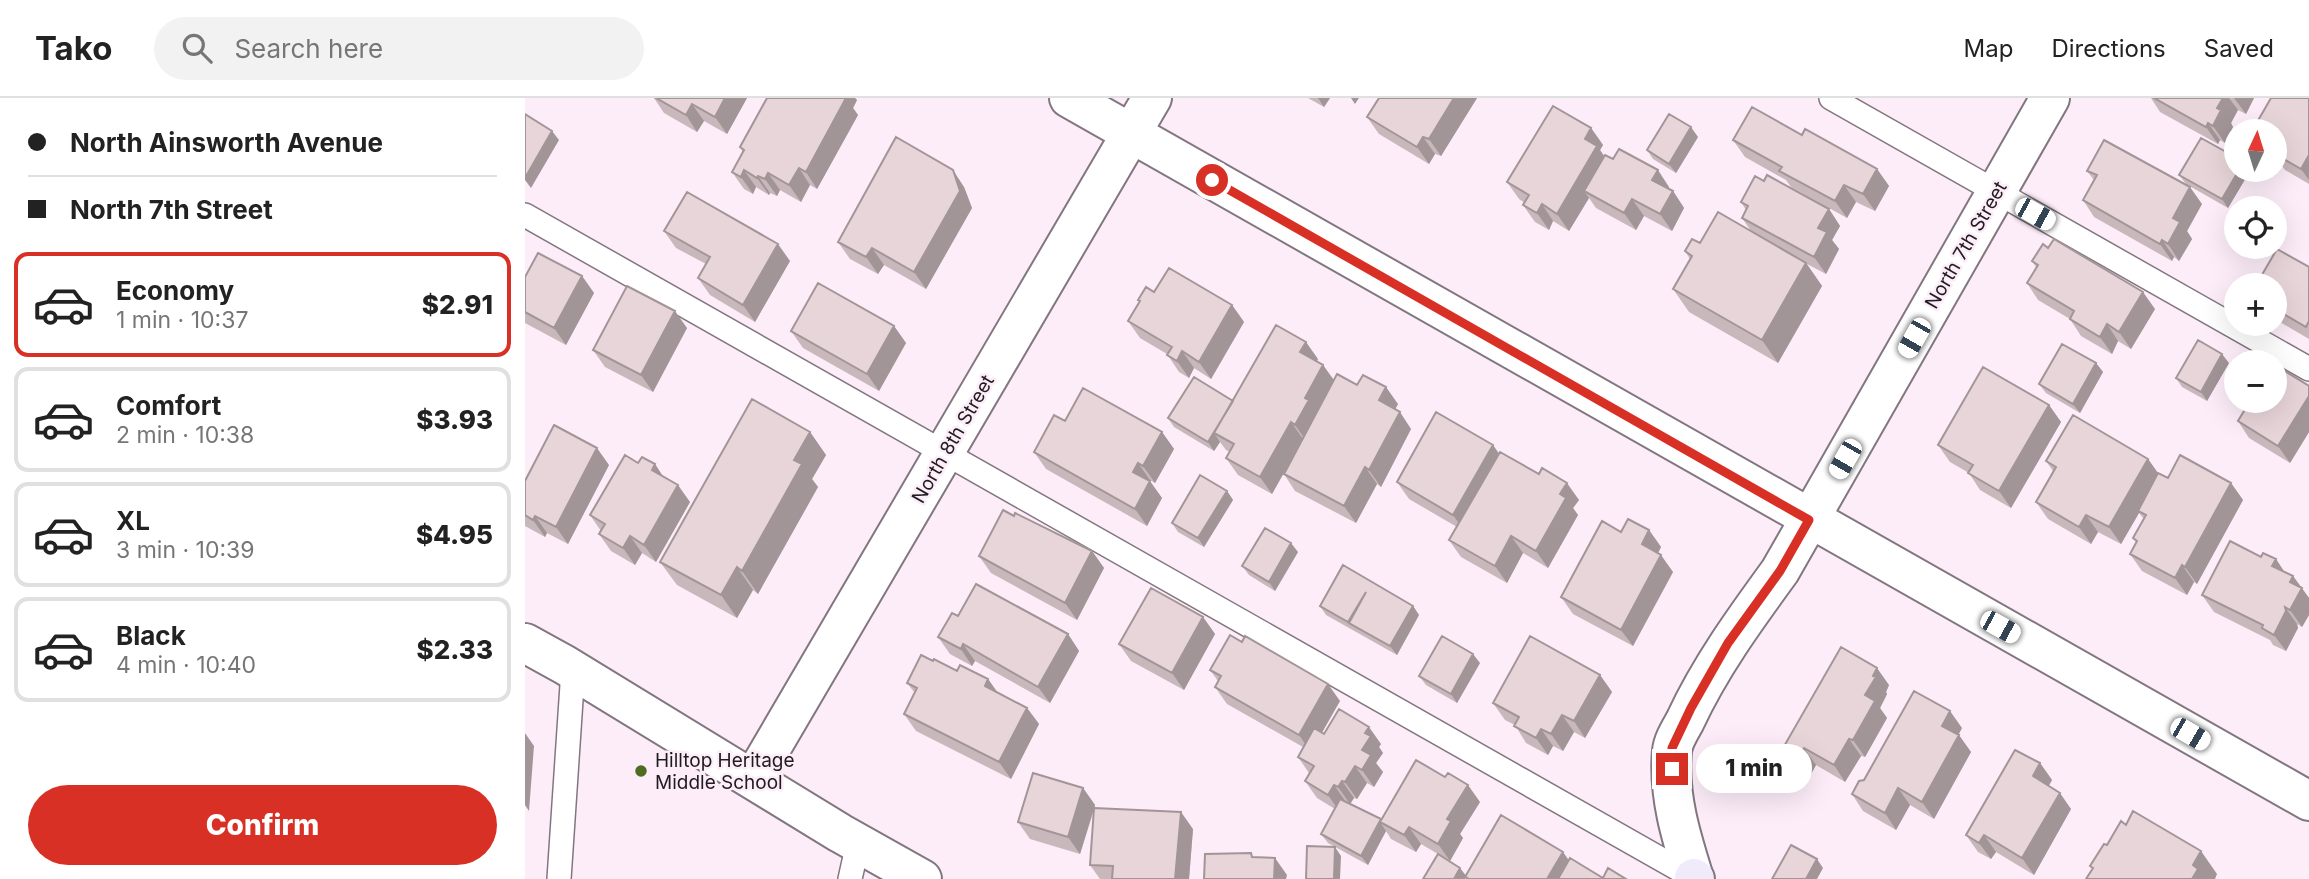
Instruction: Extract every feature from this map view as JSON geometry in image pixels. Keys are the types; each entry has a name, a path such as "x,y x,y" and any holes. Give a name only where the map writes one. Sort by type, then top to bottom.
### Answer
{"street":[{"path":"1069,98 1809,520 2309,801"},
{"name":"North 8th Street","path":"753,779 1151,98"},
{"name":"North 7th Street","path":"1695,879 1672,791 1672,748 1728,643 1780,571 2050,98"},
{"path":"525,643 753,779 854,861 922,879"}],"lane":[{"path":"1831,98 2309,369"},
{"path":"525,215 1695,879"},
{"path":"559,879 573,670"}],"building":[{"path":"656,98 725,98 715,117 692,104 686,115"},
{"path":"767,98 846,98 806,172 799,168 789,185 768,173 765,179 758,176 757,178 744,170 741,177 732,172 744,150 740,147"},
{"path":"1379,98 1454,98 1429,139 1423,137 1417,147 1367,117"},
{"path":"2154,98 2223,98 2217,108 2221,110 2213,126 2208,123 2206,127"},
{"path":"2271,98 2309,98 2309,155 2301,169 2287,161 2287,119 2259,119"},
{"path":"1553,106 1591,128 1585,139 1597,146 1557,214 1542,204 1537,213 1523,205 1529,195 1507,182"},
{"path":"1752,107 1802,135 1805,129 1877,169 1863,194 1844,185 1835,201 1779,171 1782,167 1733,140"},
{"path":"525,114 552,131 525,178"},
{"path":"1669,114 1691,127 1669,164 1647,150"},
{"path":"896,137 953,170 960,191 914,272 872,248 866,257 838,242"},
{"path":"2201,138 2224,151 2224,182 2232,182 2222,199 2179,175"},
{"path":"2104,140 2190,187 2173,218 2180,222 2168,244 2162,240 2160,244 2083,200 2097,175 2087,171"},
{"path":"1619,149 1658,170 1652,180 1673,191 1660,214 1632,199 1624,213 1584,191 1605,155 1613,159"},
{"path":"1767,175 1829,209 1818,228 1827,232 1814,257 1742,218 1748,206 1741,202 1755,176 1764,181"},
{"path":"687,192 778,244 743,305 698,278 710,257 664,231"},
{"path":"1718,212 1806,263 1762,340 1673,289 1692,256 1685,251 1692,239 1700,243"},
{"path":"2054,239 2143,292 2119,332 2107,324 2100,337 2070,319 2074,311 2027,283 2038,265 2032,261 2043,244 2048,248"},
{"path":"538,253 582,276 554,328 525,312 525,277"},
{"path":"2287,255 2309,267 2309,321 2306,327 2287,316 2287,273 2263,273 2271,259 2287,259"},
{"path":"1169,268 1232,305 1199,362 1182,351 1177,361 1167,355 1172,347 1128,321 1146,287 1154,292"},
{"path":"818,283 894,326 867,374 791,331"},
{"path":"627,286 675,311 641,375 593,350"},
{"path":"1276,325 1306,342 1300,352 1323,365 1305,398 1309,400 1295,425 1291,422 1260,477 1226,458 1234,444 1214,433"},
{"path":"2198,340 2222,354 2201,392 2176,378"},
{"path":"2062,344 2096,363 2073,404 2039,384"},
{"path":"1983,367 2049,405 1999,491 1968,473 1973,465 1938,445"},
{"path":"2287,372 2309,386 2309,396 2278,446 2238,421 2243,413 2287,413"},
{"path":"1337,374 1357,385 1363,375 1386,387 1379,400 1400,412 1369,470 1365,467 1344,506 1284,474"},
{"path":"1194,377 1233,401 1208,442 1168,418"},
{"path":"1083,388 1162,432 1143,466 1138,463 1133,472 1150,481 1135,509 1034,452 1054,415 1065,421"},
{"path":"752,399 810,432 794,460 802,464 742,571 737,567 721,595 660,562"},
{"path":"1436,412 1493,445 1453,515 1397,482"},
{"path":"2073,415 2148,459 2109,527 2086,515 2079,527 2036,502 2056,467 2046,461"},
{"path":"554,425 597,448 556,527 535,516 533,520 525,515 525,481"},
{"path":"1500,452 1539,474 1542,468 1567,483 1560,494 1566,498 1536,551 1511,536 1495,566 1449,540"},
{"path":"625,455 638,463 642,457 655,464 652,470 678,485 644,545 630,536 623,548 599,534 605,524 590,515"},
{"path":"2180,455 2231,483 2185,567 2182,565 2175,578 2130,554 2137,541 2133,538 2146,515 2138,511 2158,473 2168,478"},
{"path":"1200,475 1227,491 1198,538 1172,523"},
{"path":"1003,510 1014,516 1015,513 1092,551 1065,603 979,556"},
{"path":"1628,519 1649,530 1642,544 1661,555 1621,630 1561,597 1602,521 1621,532"},
{"path":"1265,528 1291,543 1269,582 1242,566"},
{"path":"2230,541 2261,557 2263,553 2276,559 2272,566 2293,576 2290,582 2302,588 2290,610 2285,607 2286,611 2274,635 2262,628 2263,625 2202,595"},
{"path":"1343,565 1413,606 1390,646 1349,623 1366,592 1348,622 1320,606"},
{"path":"976,584 1068,634 1038,687 963,644 961,649 938,637 952,613 958,616"},
{"path":"1151,588 1203,617 1172,673 1119,644"},
{"path":"1230,635 1242,642 1245,636 1328,684 1299,735 1215,687 1221,676 1210,670"},
{"path":"1442,636 1473,654 1451,694 1419,676"},
{"path":"1530,636 1600,675 1574,721 1562,715 1551,734 1541,729 1536,738 1514,726 1519,717 1493,703"},
{"path":"1841,647 1877,668 1873,676 1876,677 1865,695 1875,701 1853,740 1849,739 1834,765 1804,748 1799,757 1783,748"},
{"path":"921,655 957,671 960,665 988,679 985,686 1027,708 999,762 904,714 917,688 907,683"},
{"path":"1914,691 1950,711 1942,726 1959,735 1922,802 1898,788 1885,813 1852,794 1859,781 1864,780"},
{"path":"1339,709 1369,727 1365,733 1371,736 1362,750 1371,755 1362,770 1355,766 1345,782 1342,781 1338,787 1334,785 1328,795 1305,781 1314,766 1298,757 1314,728 1324,734"},
{"path":"2015,750 2040,763 2033,776 2060,793 2022,858 1984,835 1979,843 1966,835"},
{"path":"1416,760 1445,777 1448,773 1468,785 1447,819 1451,821 1438,844 1409,827 1404,835 1380,822"},
{"path":"1033,773 1083,788 1068,837 1018,822"},
{"path":"1340,799 1381,819 1361,856 1321,834"},
{"path":"1094,808 1181,812 1175,879 1112,879 1113,866 1090,865"},
{"path":"2133,811 2201,851 2193,865 2198,869 2192,879 2086,879 2093,868 2090,866 2104,844 2107,845 2121,821 2126,825"},
{"path":"1501,815 1563,852 1547,879 1465,877"},
{"path":"1791,845 1817,859 1806,879 1772,879"},
{"path":"1307,846 1335,847 1334,879 1306,879"},
{"path":"1251,853 1252,857 1275,858 1274,879 1204,879 1205,854"},
{"path":"1438,854 1460,868 1454,879 1423,879"},
{"path":"1570,858 1603,878 1608,868 1626,879 1558,879"}],"place":[{"name":"Hilltop Heritage Middle School","path":"641,771"}],"route":[{"path":"1212,180 1809,520 1780,571 1728,643 1691,708 1672,748 1672,769"}]}
